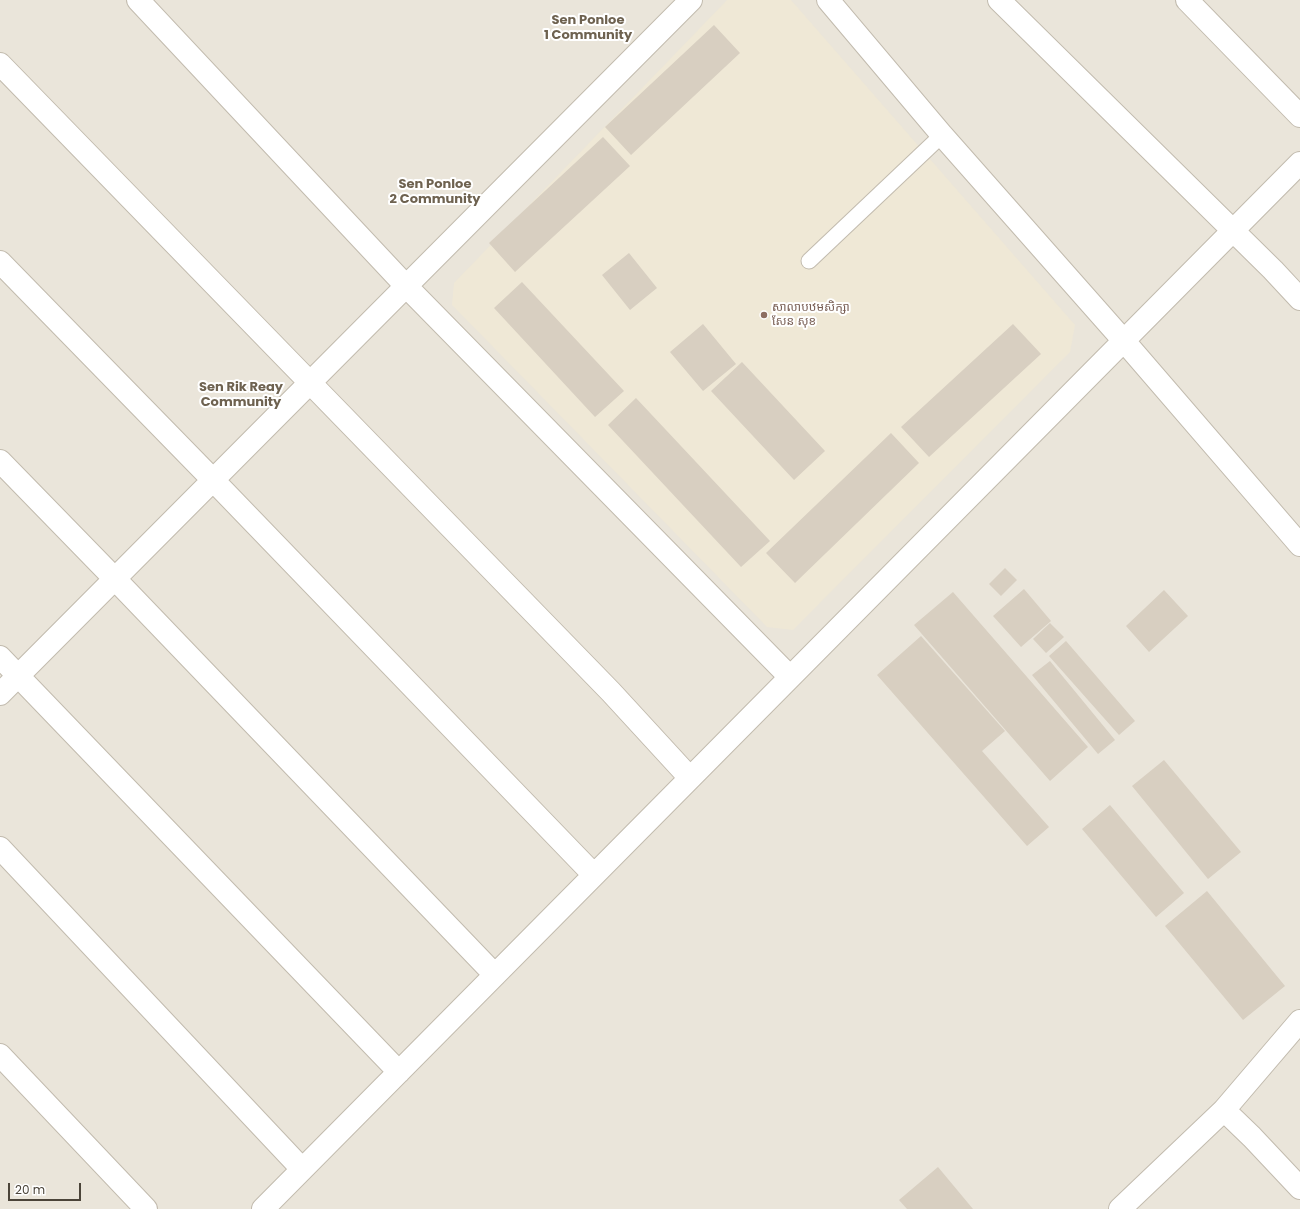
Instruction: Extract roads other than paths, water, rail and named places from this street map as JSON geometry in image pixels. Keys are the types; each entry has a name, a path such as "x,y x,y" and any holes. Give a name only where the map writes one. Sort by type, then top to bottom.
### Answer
{"street":[{"path":"138,0 406,286 790,677"},
{"path":"0,694 691,0"},
{"path":"828,0 942,135 1124,341 1300,545"},
{"path":"999,0 1273,270 1300,299"},
{"path":"1187,0 1300,116"},
{"path":"0,64 611,692 690,778"},
{"path":"263,1209 1300,163"},
{"path":"0,262 213,480 594,875"},
{"path":"0,461 495,975"},
{"path":"0,657 399,1072"},
{"path":"0,848 302,1169"},
{"path":"1123,1208 1224,1110 1300,1021"},
{"path":"0,1055 146,1209"},
{"path":"1224,1110 1252,1137 1300,1188"}],"lane":[{"path":"809,262 942,135"}],"place":[{"name":"សាលាបឋមសិក្សា សែន សុខ","path":"764,315"}],"district":[{"name":"Sen Ponloe 1 Community","path":"588,28"},
{"name":"Sen Ponloe 2 Community","path":"435,192"},
{"name":"Sen Rik Reay Community","path":"241,396"}]}
